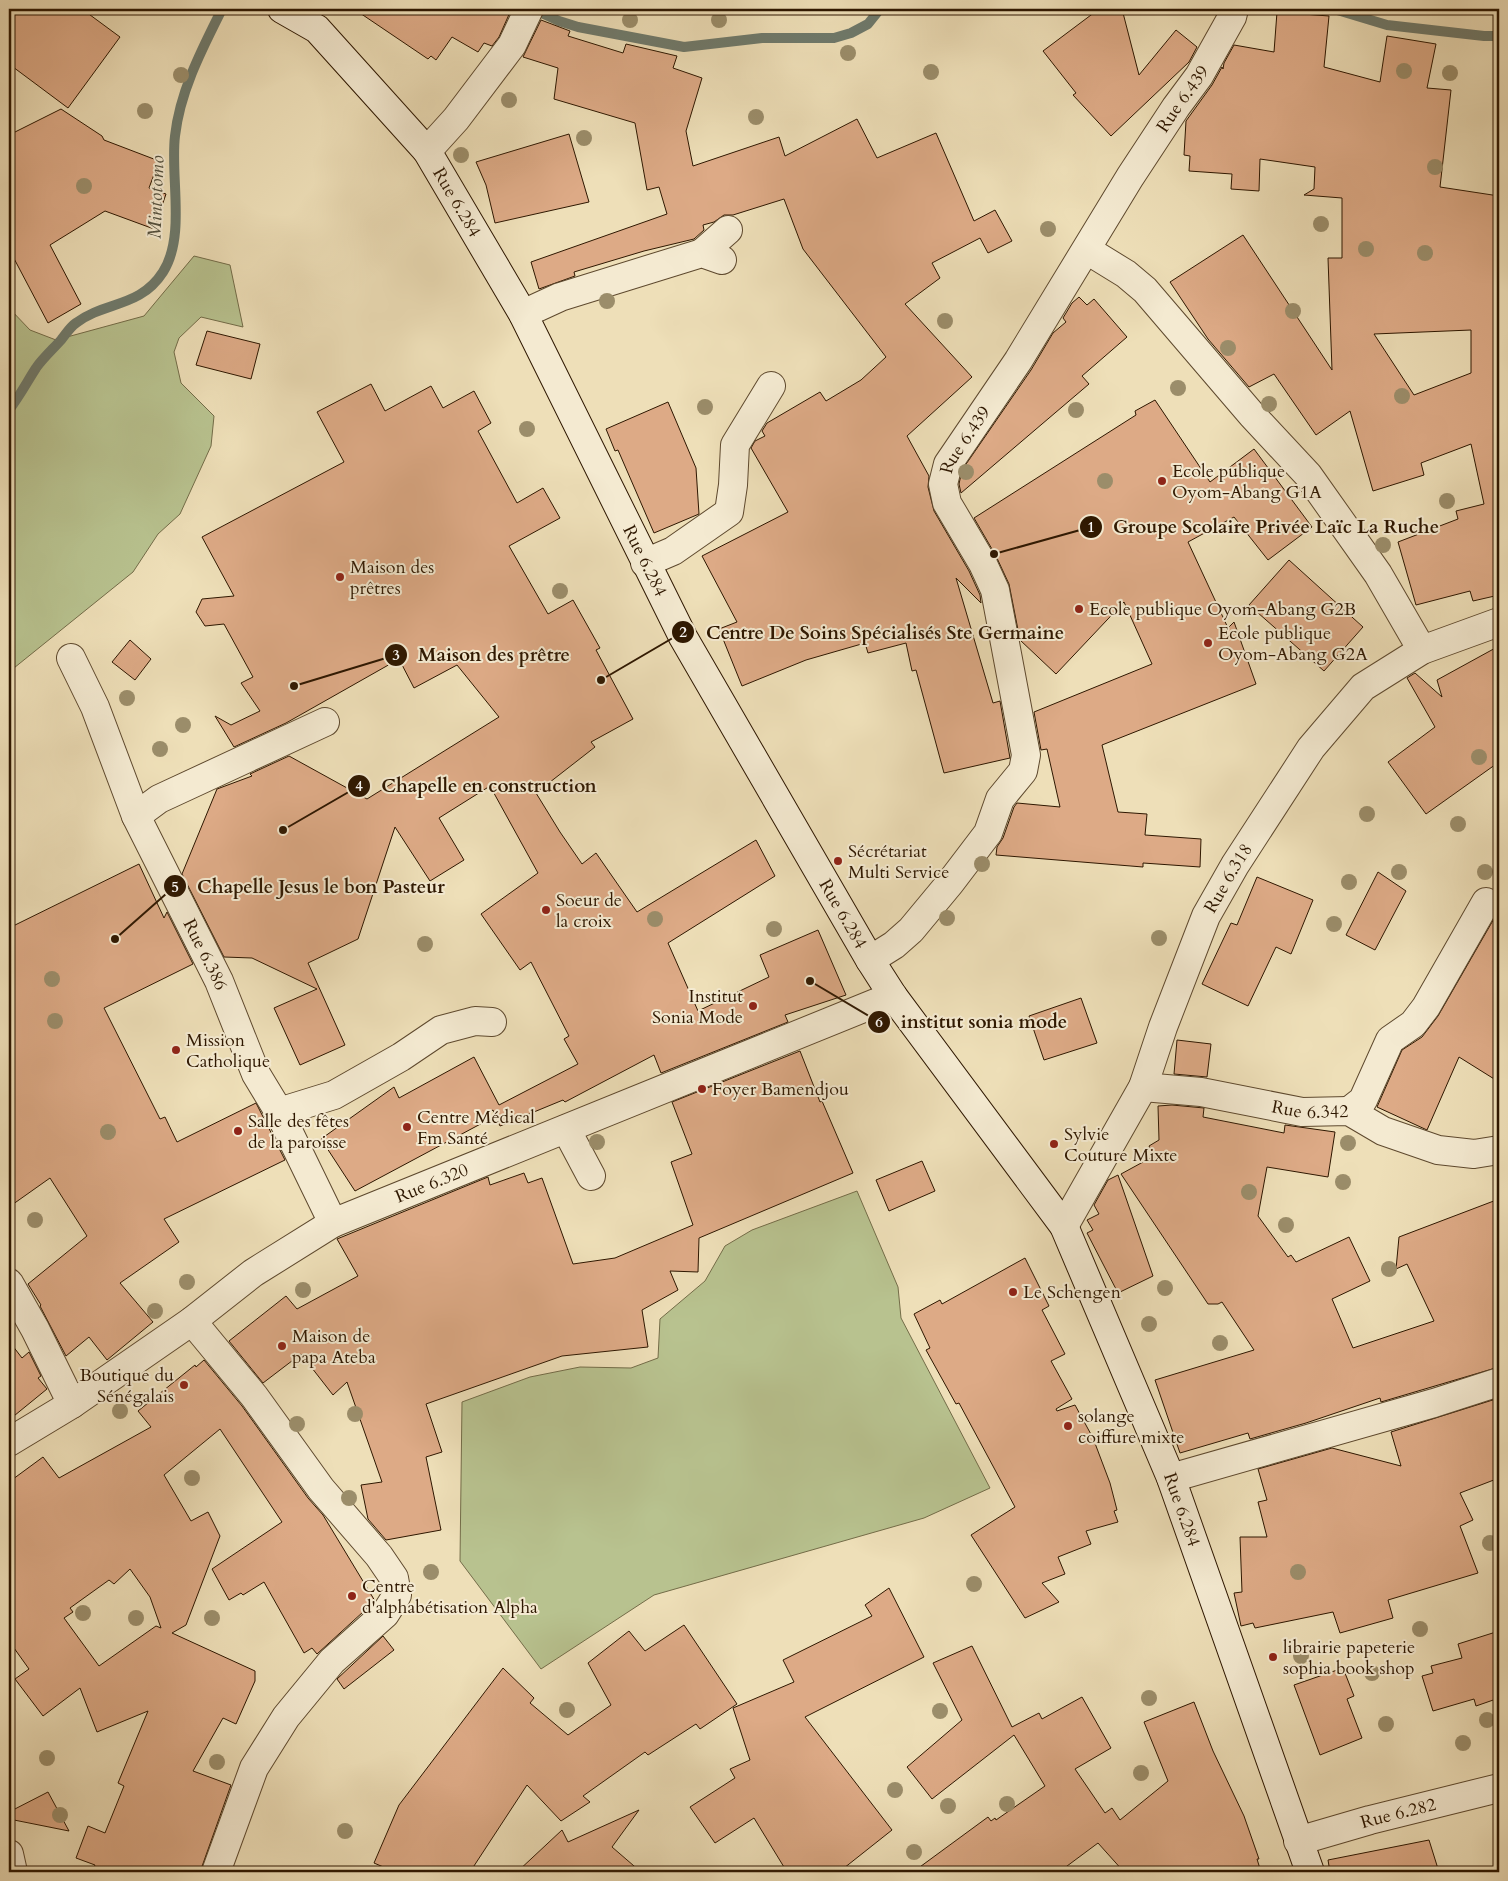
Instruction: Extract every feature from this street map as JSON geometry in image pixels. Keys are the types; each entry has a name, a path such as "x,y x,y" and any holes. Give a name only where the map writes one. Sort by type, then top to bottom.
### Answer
{"street":[{"name":"Rue 6.284","path":"282,9 317,29 427,151 523,314 683,637 870,960 892,996 1064,1226 1171,1478 1310,1872"},
{"path":"427,151 456,119 512,45 528,9"},
{"name":"Rue 6.439","path":"870,960 894,945 911,930 950,883 988,833 1000,799 1023,771 1026,755 995,590 983,564 947,503 943,484 948,464 1018,361 1135,170 1176,107 1199,76 1233,13"},
{"path":"523,314 560,297 712,256 728,230"},
{"path":"1087,250 1126,274 1145,290 1252,415 1308,475 1378,574 1422,650"},
{"path":"645,563 673,551 729,512 733,485 735,445 771,386"},
{"name":"Rue 6.318","path":"1064,1226 1143,1087 1163,1027 1206,916 1235,865 1311,748 1362,687 1422,650 1499,622"},
{"name":"Rue 6.386","path":"71,658 95,707 136,816 219,981 256,1074 279,1112 334,1223"},
{"path":"136,816 159,799 325,722"},
{"path":"1349,1111 1362,1100 1390,1040 1413,1024 1426,1007 1486,902"},
{"name":"Rue 6.320","path":"9,1442 72,1404 192,1321 253,1273 334,1223 892,996"},
{"path":"279,1112 334,1095 401,1057 441,1030 475,1021 492,1022"},
{"name":"Rue 6.342","path":"1143,1087 1201,1092 1302,1112 1349,1111 1383,1131 1438,1150 1474,1154 1499,1150"},
{"path":"566,1128 591,1176"},
{"path":"9,1283 72,1404"},
{"path":"192,1321 254,1396 322,1489 379,1556 394,1578 397,1595 385,1614 332,1661 286,1717 254,1768 216,1872"},
{"path":"1171,1478 1434,1403 1499,1382"},
{"name":"Rue 6.282","path":"1298,1841 1370,1820 1499,1788"},
{"path":"9,1854 13,1872"}],"green space":[{"path":"194,256 230,265 243,327 201,317 179,338 174,352 181,383 214,416 211,446 180,514 158,534 133,572 9,672 9,308 30,330 56,340 144,316"},
{"path":"857,1191 898,1287 901,1318 990,1488 924,1518 654,1595 541,1669 460,1561 462,1402 530,1377 580,1367 631,1368 658,1358 660,1319 705,1281 725,1246 752,1230"}],"building":[{"path":"9,9 82,9 120,37 68,108 9,64"},
{"path":"354,9 511,10 499,37 492,46 484,43 478,52 452,37 436,60 431,56 428,59"},
{"path":"1099,9 1122,9 1139,75 1176,30 1197,47 1189,62 1111,136 1073,95 1076,93 1043,51"},
{"path":"1277,12 1329,16 1324,67 1380,82 1387,36 1436,44 1427,88 1451,90 1440,187 1499,196 1499,595 1473,601 1470,591 1416,605 1398,542 1458,519 1456,511 1484,504 1471,444 1421,463 1424,475 1373,491 1350,411 1316,435 1274,374 1249,387 1208,339 1170,282 1243,235 1332,370 1328,258 1342,258 1342,198 1304,195 1314,189 1315,167 1260,159 1259,191 1231,189 1232,174 1189,171 1190,156 1184,155 1186,121 1212,85 1222,67 1223,69 1224,63 1234,45 1274,52","holes":["1471,330 1471,373 1414,395 1374,334"]},
{"path":"541,20 570,31 568,36 623,53 626,44 677,56 673,68 702,78 686,131 693,166 779,137 785,156 857,119 877,158 936,133 974,221 995,210 1012,241 988,253 980,238 932,263 940,278 905,304 972,377 907,436 929,476 928,487 934,511 969,571 980,595 981,603 956,578 993,703 1000,701 1010,758 944,773 916,670 912,671 906,643 868,653 865,643 806,660 742,686 719,629 737,622 702,556 788,512 751,448 755,441 765,436 762,431 767,423 820,392 826,401 861,380 886,357 803,249 784,199 733,215 724,215 714,222 703,225 704,230 694,239 644,251 574,272 575,276 539,289 531,262 667,214 659,187 647,190 635,123 554,99 558,68 523,57"},
{"path":"61,109 102,136 104,140 159,161 149,188 166,194 154,229 105,211 50,245 81,304 48,323 9,249 9,135"},
{"path":"569,134 589,202 495,223 486,185 476,162"},
{"path":"1079,297 1087,305 1094,299 1127,337 1082,376 1089,384 961,493 959,484 962,470 1031,370 1053,333 1066,322 1063,318 1072,303"},
{"path":"207,331 260,344 251,379 196,365"},
{"path":"371,384 385,411 431,386 443,408 474,391 491,423 478,431 517,503 543,488 560,518 509,546 548,614 573,600 600,648 596,650 633,719 591,742 595,747 536,793 582,864 596,853 637,912 756,840 775,876 668,943 698,1011 769,977 760,955 818,930 846,995 785,1015 788,1022 661,1073 654,1055 565,1102 563,1100 500,1126 493,1110 485,1115 488,1120 355,1191 321,1139 394,1087 399,1098 474,1057 499,1105 578,1064 564,1039 569,1036 531,962 520,970 481,914 538,873 490,786 439,818 464,860 430,881 395,827 358,939 308,963 345,1045 300,1065 274,1008 317,989 252,958 224,957 182,874 217,789 252,776 250,774 289,756 367,799 499,717 457,665 414,688 399,659 286,723 234,747 215,716 231,725 260,711 241,683 253,677 224,624 205,626 196,612 202,599 234,596 202,537 344,462 317,412"},
{"path":"1155,400 1210,482 1254,449 1312,527 1268,560 1234,517 1188,542 1228,628 1234,622 1256,684 1102,745 1118,812 1147,814 1145,835 1201,839 1200,867 1143,863 1143,867 996,855 997,847 1003,838 1017,803 1060,807 1047,749 1041,750 1034,712 1152,664 1124,602 1056,674 1020,640 1009,584 996,556 974,518 1136,415 1135,411"},
{"path":"668,402 696,468 699,514 654,533 618,450 615,451 606,429"},
{"path":"1289,560 1363,627 1324,671 1249,605"},
{"path":"130,640 151,659 135,680 112,662"},
{"path":"1499,646 1499,762 1426,814 1388,762 1435,727 1407,678 1415,673 1442,697 1437,680"},
{"path":"139,864 164,918 167,912 193,964 104,1008 160,1119 165,1117 177,1142 256,1103 285,1160 164,1219 179,1242 120,1283 153,1322 107,1360 89,1337 66,1356 41,1305 28,1284 87,1236 50,1178 9,1207 9,928"},
{"path":"1378,872 1406,891 1375,950 1346,935"},
{"path":"1257,877 1313,900 1291,954 1276,947 1248,1006 1202,984 1231,923 1237,925"},
{"path":"1499,910 1499,1082 1459,1057 1427,1130 1377,1107 1402,1050 1422,1037 1438,1016"},
{"path":"1081,998 1097,1043 1044,1060 1029,1016"},
{"path":"1177,1040 1211,1044 1207,1077 1174,1074"},
{"path":"800,1051 820,1102 822,1101 853,1173 699,1238 698,1272 670,1271 678,1290 642,1310 648,1347 562,1356 426,1404 442,1452 426,1457 441,1530 386,1540 368,1519 361,1485 382,1482 347,1382 333,1395 301,1354 263,1383 229,1341 286,1296 297,1309 358,1276 337,1239 488,1177 490,1185 524,1173 528,1183 542,1178 573,1264 615,1258 693,1225 671,1162 692,1154 672,1102"},
{"path":"1172,1105 1204,1108 1203,1117 1284,1133 1285,1125 1335,1132 1328,1177 1267,1167 1258,1216 1288,1257 1291,1255 1296,1262 1349,1237 1370,1281 1332,1299 1353,1348 1434,1321 1407,1264 1396,1269 1399,1237 1499,1199 1499,1367 1381,1402 1380,1398 1306,1423 1250,1439 1248,1433 1180,1453 1155,1380 1254,1350 1222,1302 1208,1304 1121,1174 1154,1156 1149,1146 1159,1140 1158,1106"},
{"path":"922,1161 935,1191 889,1211 876,1180"},
{"path":"1118,1175 1153,1276 1118,1293 1087,1233 1093,1230 1087,1220 1099,1214 1094,1205 1108,1180"},
{"path":"1025,1258 1049,1306 1042,1310 1065,1354 1051,1361 1072,1399 1056,1409 1057,1411 1075,1405 1093,1438 1110,1483 1117,1510 1114,1511 1118,1522 1086,1531 1091,1544 1058,1557 1065,1574 1042,1583 1059,1602 1025,1618 971,1535 1015,1507 959,1403 956,1404 926,1350 930,1348 914,1314 940,1300 942,1304"},
{"path":"9,1341 22,1358 29,1352 41,1376 38,1378 47,1389 9,1420"},
{"path":"204,1360 242,1406 308,1498 323,1515 375,1601 317,1654 312,1648 304,1653 264,1582 243,1595 241,1593 229,1600 212,1569 282,1522 220,1429 164,1475 191,1521 208,1512 220,1536 186,1625 172,1633 255,1671 255,1681 236,1724 223,1718 193,1771 231,1785 200,1872 92,1872 95,1865 76,1858 88,1826 105,1833 124,1786 118,1783 148,1711 97,1732 80,1688 43,1716 15,1679 29,1669 9,1641 9,1482 43,1457 59,1478 151,1427 138,1411 195,1365 196,1367","holes":["130,1569 150,1597 161,1628 156,1626 99,1666 64,1618 73,1612 70,1608 109,1580 114,1584"]},
{"path":"1499,1398 1499,1478 1460,1493 1473,1520 1460,1526 1478,1573 1388,1600 1393,1618 1340,1633 1333,1612 1255,1628 1253,1623 1241,1626 1234,1593 1242,1592 1240,1537 1267,1537 1258,1502 1267,1500 1258,1469 1332,1448 1401,1466 1391,1432"},
{"path":"889,1588 924,1657 805,1717 892,1830 839,1872 787,1872 754,1818 715,1843 690,1807 735,1778 730,1769 750,1760 733,1708 794,1682 783,1660 872,1616 865,1605"},
{"path":"684,1625 737,1704 700,1729 696,1724 648,1755 645,1752 583,1796 590,1802 561,1821 527,1785 470,1872 395,1872 374,1863 399,1805 503,1668 534,1698 530,1703 568,1735 611,1705 588,1663 629,1631 645,1651"},
{"path":"1499,1631 1499,1698 1476,1706 1474,1699 1433,1711 1422,1676 1433,1673 1431,1666 1462,1658 1458,1644"},
{"path":"383,1636 394,1650 344,1689 337,1679"},
{"path":"972,1646 1012,1727 1039,1713 1042,1719 1082,1697 1111,1748 1075,1769 1105,1813 1112,1808 1120,1820 1168,1781 1144,1722 1194,1702 1213,1751 1244,1816 1259,1859 1257,1859 1261,1872 1124,1872 1098,1843 1059,1872 913,1872 988,1817 991,1821 995,1818 996,1820 1045,1786 1014,1735 932,1799 907,1767 962,1720 933,1663"},
{"path":"1343,1668 1354,1696 1347,1699 1362,1738 1320,1755 1294,1685"},
{"path":"48,1792 69,1831 9,1819 9,1812"},
{"path":"639,1810 612,1847 641,1872 517,1872 562,1830 568,1842"},
{"path":"1429,1840 1439,1872 1330,1872 1328,1860"}],"waterway":[{"name":"Mintotomo","path":"9,410 39,364 74,325 87,316 122,303 144,292 154,284 163,272 170,257 176,224 174,152 178,119 193,71 222,9"},
{"name":"Mintotomo","path":"533,9 578,27 684,47 762,38 834,38 851,33 868,24 880,9"},
{"name":"Mintotomo","path":"1334,9 1387,25 1499,36"}],"place":[{"name":"Ecole publique Oyom-Abang G1A","path":"1162,481"},
{"name":"Groupe Scolaire Privée Laïc La Ruche","path":"994,554"},
{"name":"Maison des prêtres","path":"340,577"},
{"name":"Ecole publique Oyom-Abang G2B","path":"1079,609"},
{"name":"Ecole publique Oyom-Abang G2A","path":"1208,643"},
{"name":"Centre De Soins Spécialisés Ste Germaine","path":"601,680"},
{"name":"Maison des prêtre","path":"294,686"},
{"name":"Chapelle en construction","path":"283,830"},
{"name":"Sécrétariat Multi Service","path":"838,861"},
{"name":"Soeur de la croix","path":"546,910"},
{"name":"Chapelle Jesus le bon Pasteur","path":"115,939"},
{"name":"institut sonia mode","path":"810,981"},
{"name":"Institut Sonia Mode","path":"753,1006"},
{"name":"Mission Catholique","path":"176,1050"},
{"name":"Foyer Bamendjou","path":"702,1089"},
{"name":"Centre Médical Fm Santé","path":"407,1127"},
{"name":"Salle des fêtes de la paroisse","path":"238,1131"},
{"name":"Sylvie Couture Mixte","path":"1054,1144"},
{"name":"Le Schengen","path":"1013,1292"},
{"name":"Maison de papa Ateba","path":"282,1346"},
{"name":"Boutique du Sénégalais","path":"184,1385"},
{"name":"solange coiffure mixte","path":"1068,1426"},
{"name":"Centre d'alphabétisation Alpha","path":"352,1596"},
{"name":"librairie papeterie sophia book shop","path":"1273,1657"}]}
